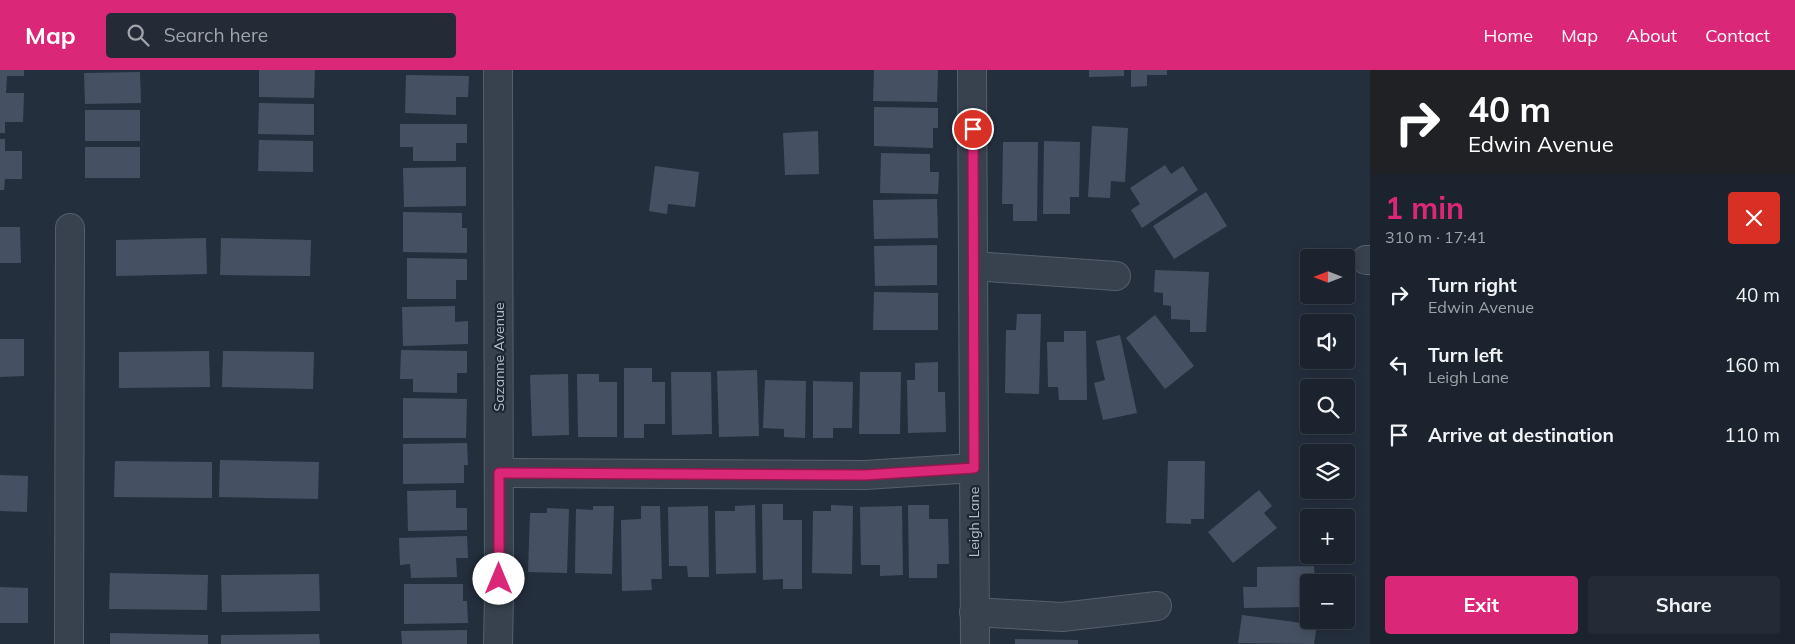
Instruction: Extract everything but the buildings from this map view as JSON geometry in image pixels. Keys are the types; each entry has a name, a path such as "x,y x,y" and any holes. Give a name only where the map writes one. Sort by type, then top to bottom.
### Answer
{"street":[{"name":"Sazanne Avenue","path":"498,70 498,644"},
{"name":"Leigh Lane","path":"972,70 974,644"},
{"path":"68,644 70,228"},
{"path":"973,266 1116,276"},
{"path":"499,473 865,475 974,468"},
{"path":"974,612 1062,617 1157,606"}],"route":[{"path":"499,579 499,473 865,475 974,468 973,129"}]}
